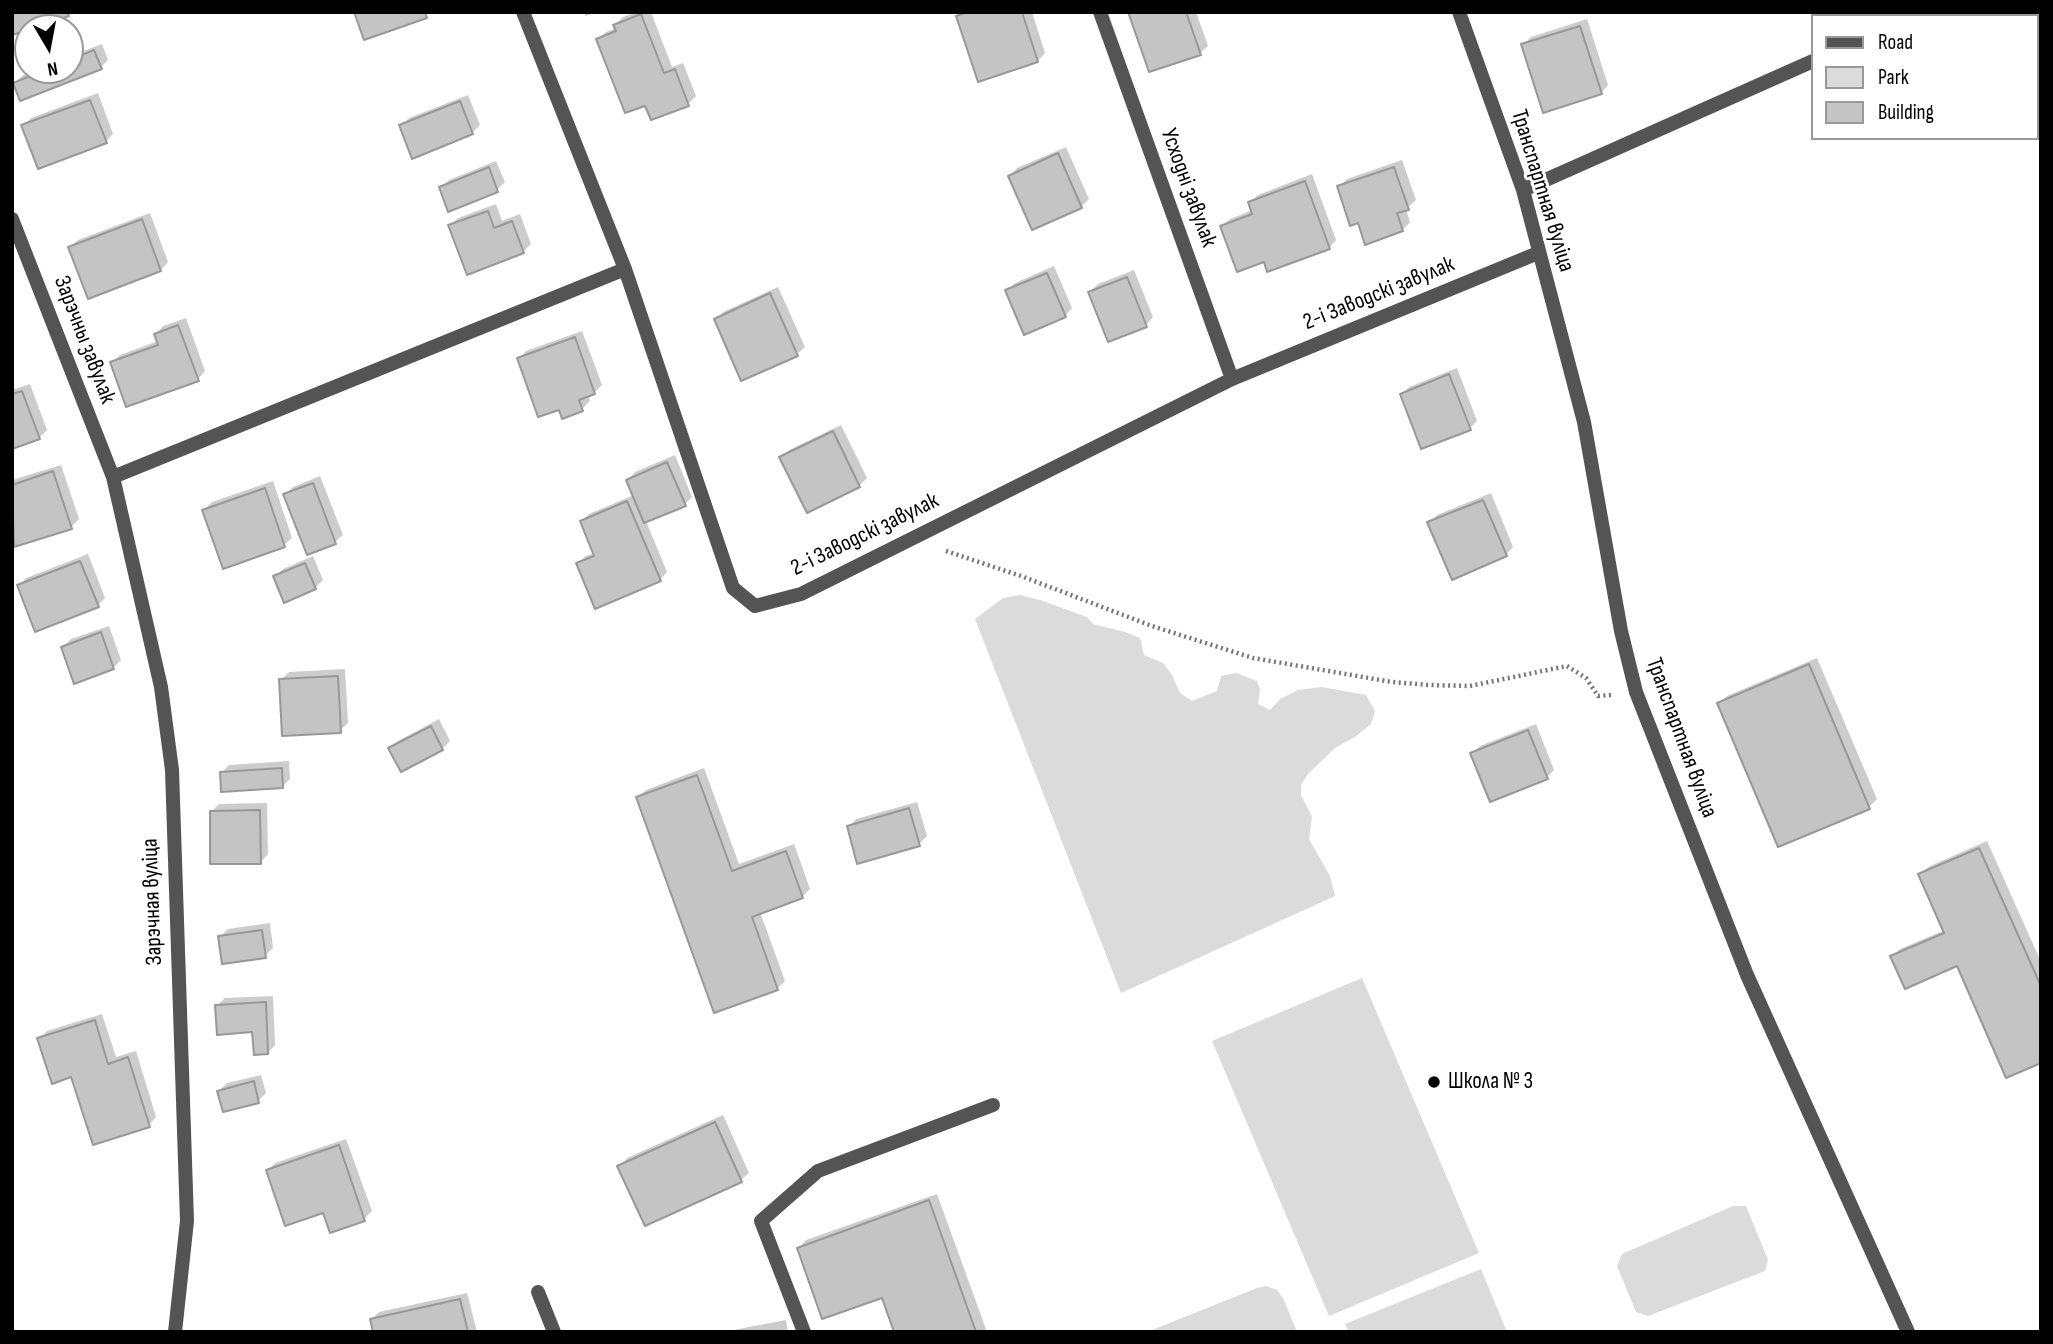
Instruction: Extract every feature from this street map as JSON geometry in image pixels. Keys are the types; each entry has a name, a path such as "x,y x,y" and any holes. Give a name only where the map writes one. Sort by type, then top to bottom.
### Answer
{"street":[{"name":"2-і Заводскі завулак","path":"523,12 625,269 733,588 755,606 801,594 1232,379 1538,253"},
{"name":"Усходні завулак","path":"1100,12 1232,379"},
{"name":"Транспартная вуліца","path":"1459,12 1523,190 1584,422 1621,631 1636,692 1747,975 1908,1332"},
{"path":"1523,190 1812,61"},
{"name":"Зарэчны завулак","path":"12,219 113,477"},
{"path":"113,477 625,269"},
{"name":"Зарэчная вуліца","path":"113,477 161,687 172,770 187,1221 175,1332"},
{"path":"804,1332 761,1221 818,1171 993,1105"},
{"path":"538,1292 554,1332"}],"path":[{"path":"908,540 964,556 1152,626 1253,658 1392,682 1429,685 1470,686 1567,666 1586,678 1598,696 1636,692"}],"green space":[{"path":"1020,595 1087,617 1093,624 1140,638 1144,655 1163,663 1180,693 1192,701 1217,691 1221,676 1236,673 1257,681 1260,690 1258,704 1270,710 1280,699 1298,690 1322,687 1366,695 1375,711 1371,724 1335,748 1308,774 1301,785 1301,795 1312,817 1309,839 1330,876 1335,896 1121,993 975,619 1003,598"},
{"path":"1362,978 1479,1253 1329,1316 1212,1041"},
{"path":"1733,1206 1746,1206 1768,1260 1765,1271 1648,1316 1636,1312 1617,1266 1622,1254"},
{"path":"1481,1269 1507,1332 1349,1332 1345,1324"},
{"path":"1266,1286 1277,1290 1284,1300 1297,1332 1147,1332 1257,1288"}],"building":[{"path":"12,12 68,14 14,14 12,35"},
{"path":"354,12 425,12 427,18 364,40"},
{"path":"968,12 1022,12 1038,62 978,82 956,16"},
{"path":"1128,12 1186,12 1201,55 1149,72"},
{"path":"641,14 664,73 675,69 689,106 651,120 645,106 625,113 596,39 616,31 613,25"},
{"path":"1580,26 1602,94 1543,113 1521,44"},
{"path":"94,50 102,69 84,76 84,54"},
{"path":"14,84 64,84 20,101"},
{"path":"90,100 107,143 38,169 21,125"},
{"path":"460,101 473,134 412,159 399,125"},
{"path":"1058,153 1082,208 1032,230 1008,176"},
{"path":"489,167 498,192 448,212 439,187"},
{"path":"1394,167 1409,210 1397,213 1403,231 1365,245 1358,223 1350,226 1337,186"},
{"path":"1305,181 1330,249 1267,272 1264,262 1237,272 1220,226 1252,214 1248,202"},
{"path":"488,211 494,228 512,221 524,253 467,275 448,225"},
{"path":"142,219 161,271 88,299 68,247"},
{"path":"1047,273 1066,317 1024,335 1005,290"},
{"path":"1127,277 1147,327 1108,342 1088,292"},
{"path":"770,293 798,356 741,381 714,319"},
{"path":"178,325 199,381 126,407 110,362 158,345 154,334"},
{"path":"575,337 595,394 579,400 583,411 562,419 559,410 538,417 517,358"},
{"path":"1449,374 1471,430 1421,449 1400,394"},
{"path":"22,391 40,439 12,449 12,394"},
{"path":"833,431 860,487 807,513 779,457"},
{"path":"667,462 686,506 644,523 626,480"},
{"path":"53,471 72,529 14,547 12,485"},
{"path":"313,483 336,544 307,555 283,494"},
{"path":"265,488 285,547 223,569 202,510"},
{"path":"1483,500 1507,556 1452,580 1427,522"},
{"path":"627,501 661,581 595,609 576,563 594,556 580,521"},
{"path":"80,561 99,607 35,632 17,585"},
{"path":"305,563 316,589 284,603 273,576"},
{"path":"101,632 114,669 74,684 61,647"},
{"path":"1809,664 1870,809 1778,847 1717,703"},
{"path":"338,676 341,733 282,736 279,679"},
{"path":"431,726 443,750 401,772 388,748"},
{"path":"1528,730 1548,779 1490,802 1470,753"},
{"path":"282,768 283,788 221,792 220,772"},
{"path":"697,775 732,871 786,851 803,898 752,917 778,990 714,1013 636,797"},
{"path":"909,808 920,846 857,864 847,826"},
{"path":"260,810 261,864 210,864 210,811"},
{"path":"1979,848 2041,986 2041,1063 2006,1078 1957,966 1905,989 1890,956 1944,933 1918,874"},
{"path":"262,930 266,958 222,964 218,936"},
{"path":"266,1002 268,1054 254,1055 252,1032 217,1035 215,1005"},
{"path":"95,1020 108,1064 128,1057 150,1127 93,1145 71,1077 52,1084 37,1038"},
{"path":"254,1081 259,1103 223,1112 217,1091"},
{"path":"715,1122 742,1182 645,1226 617,1166"},
{"path":"339,1145 365,1221 330,1233 323,1213 285,1226 266,1170"},
{"path":"929,1200 976,1332 894,1332 882,1298 822,1319 797,1248"},
{"path":"460,1299 468,1332 373,1332 370,1319"}],"place":[{"name":"Школа № 3","path":"1434,1082"}]}
